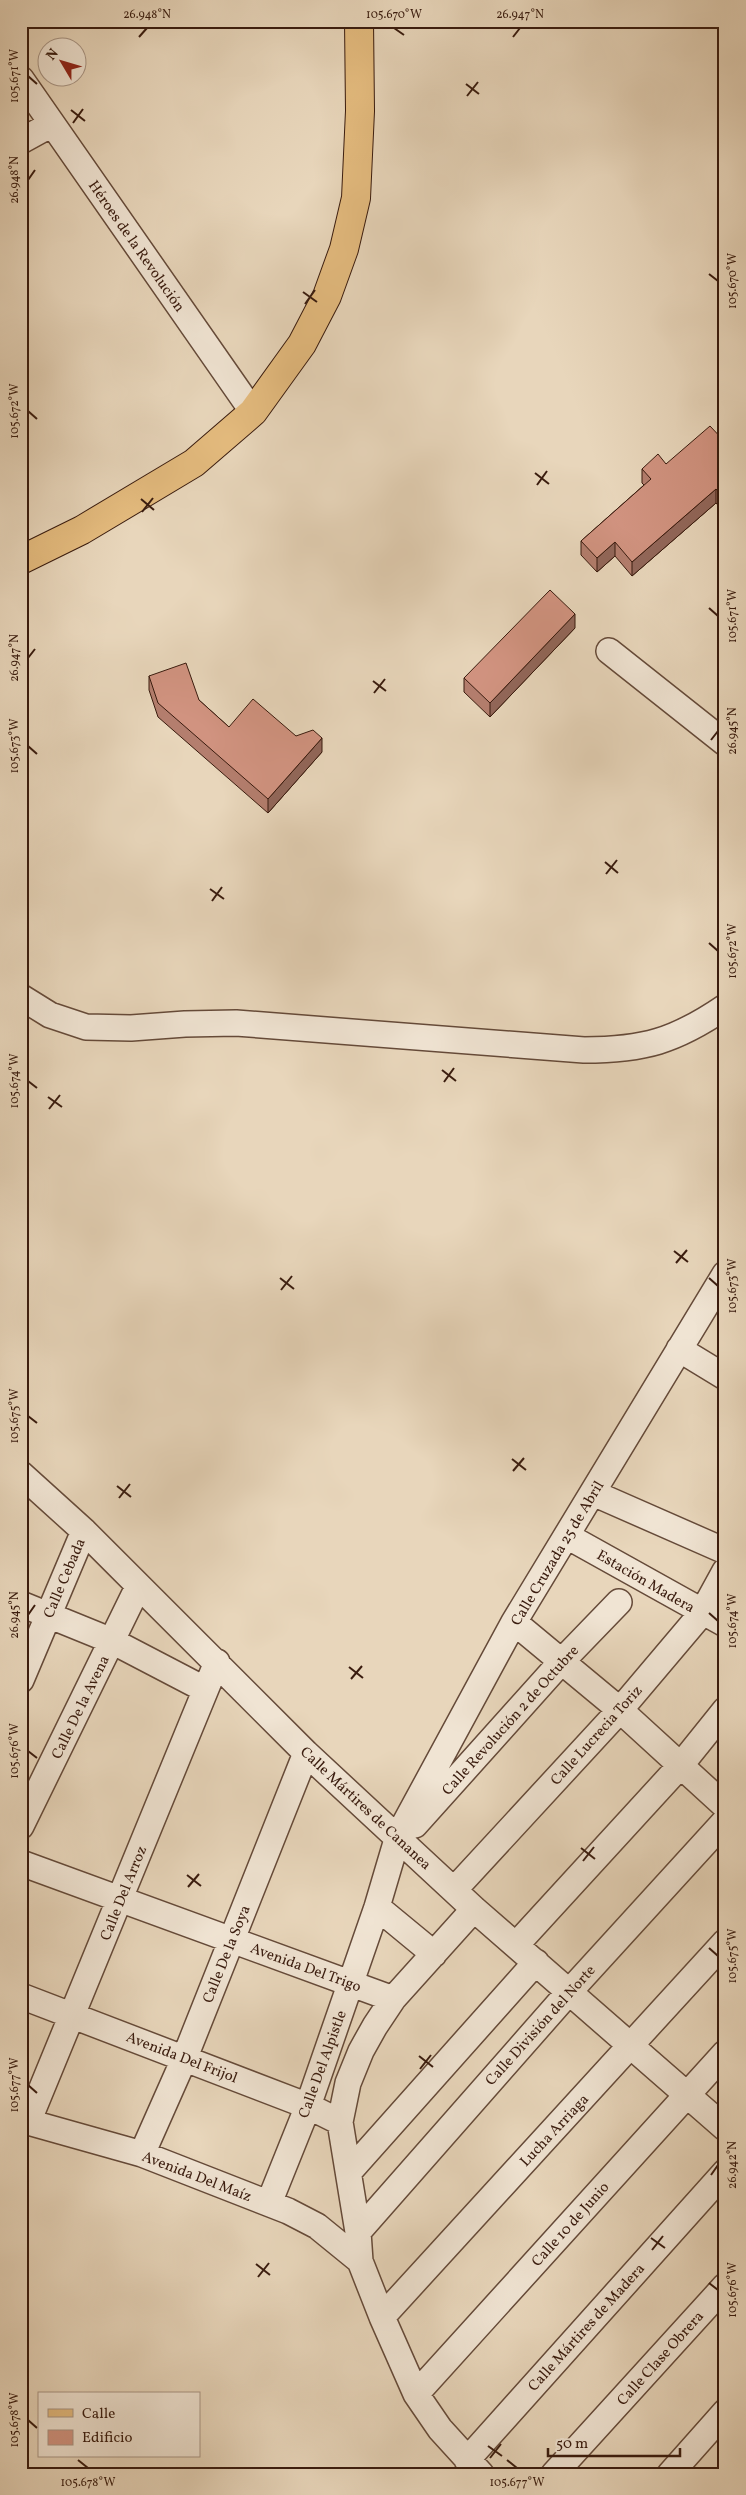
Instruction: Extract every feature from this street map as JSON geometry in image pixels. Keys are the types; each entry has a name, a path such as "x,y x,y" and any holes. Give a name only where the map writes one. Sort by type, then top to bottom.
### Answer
{"main road":[{"path":"21,560 82,530 194,462 252,412 302,344 327,296 344,249 356,198 360,110 359,21"}],"street":[{"name":"Héroes de la Revolución","path":"21,79 252,412"},
{"path":"21,141 52,124"},
{"path":"609,651 725,743"},
{"path":"21,997 50,1015 86,1027 131,1028 236,1023 584,1050 620,1050 652,1045 681,1034 725,1007"},
{"name":"Calle Cruzada 25 de Abril","path":"400,1838 514,1622 725,1274"},
{"path":"679,1350 725,1377"},
{"name":"Calle Mártires de Cananea","path":"21,1474 84,1531 306,1753 400,1838 474,1910 725,2128"},
{"path":"593,1493 725,1551"},
{"name":"Calle Cebada","path":"21,1680 84,1531"},
{"name":"Estación Madera","path":"567,1536 702,1613 725,1624"},
{"name":"Calle Lucrecia Toriz","path":"454,1890 620,1710 702,1613 725,1571"},
{"name":"Calle De la Avena","path":"21,1826 138,1587"},
{"name":"Calle Revolución 2 de Octubre","path":"400,1838 562,1661 619,1602"},
{"path":"21,1604 112,1641 204,1689"},
{"path":"514,1622 620,1710 725,1806"},
{"name":"Calle Del Arroz","path":"25,2121 73,2015 204,1689 217,1662"},
{"path":"516,1946 680,1766 725,1710"},
{"name":"Calle De la Soya","path":"142,2154 185,2058 306,1753"},
{"name":"Calle División del Norte","path":"358,2232 569,1992 725,1821"},
{"name":"Calle Del Alpistle","path":"269,2203 308,2106 400,1838"},
{"name":"Avenida Del Trigo","path":"21,1863 393,1999"},
{"path":"377,1907 434,1954"},
{"path":"474,1910 393,1999 361,2051 348,2083 340,2122 358,2232 360,2260 382,2317 416,2394 440,2429 474,2467"},
{"name":"Lucha Arriaga","path":"382,2317 632,2046 725,1942"},
{"path":"348,2172 536,1962"},
{"name":"Avenida Del Frijol","path":"21,1996 308,2106 340,2122"},
{"name":"Calle 10 de Junio","path":"416,2394 725,2053"},
{"name":"Avenida Del Maíz","path":"25,2121 142,2154 269,2203 317,2226 360,2260"},
{"name":"Calle Mártires de Madera","path":"474,2467 725,2172"},
{"name":"Calle Clase Obrera","path":"554,2474 725,2286"},
{"path":"670,2474 725,2412"}],"building":[{"path":"710,426 725,442 725,499 716,489 632,562 615,542 597,558 581,541 651,479 642,469 658,454 666,464"},
{"path":"550,590 575,614 490,703 464,678"},
{"path":"186,663 199,700 229,727 253,699 296,736 313,730 322,738 268,799 158,703 149,676"}]}
